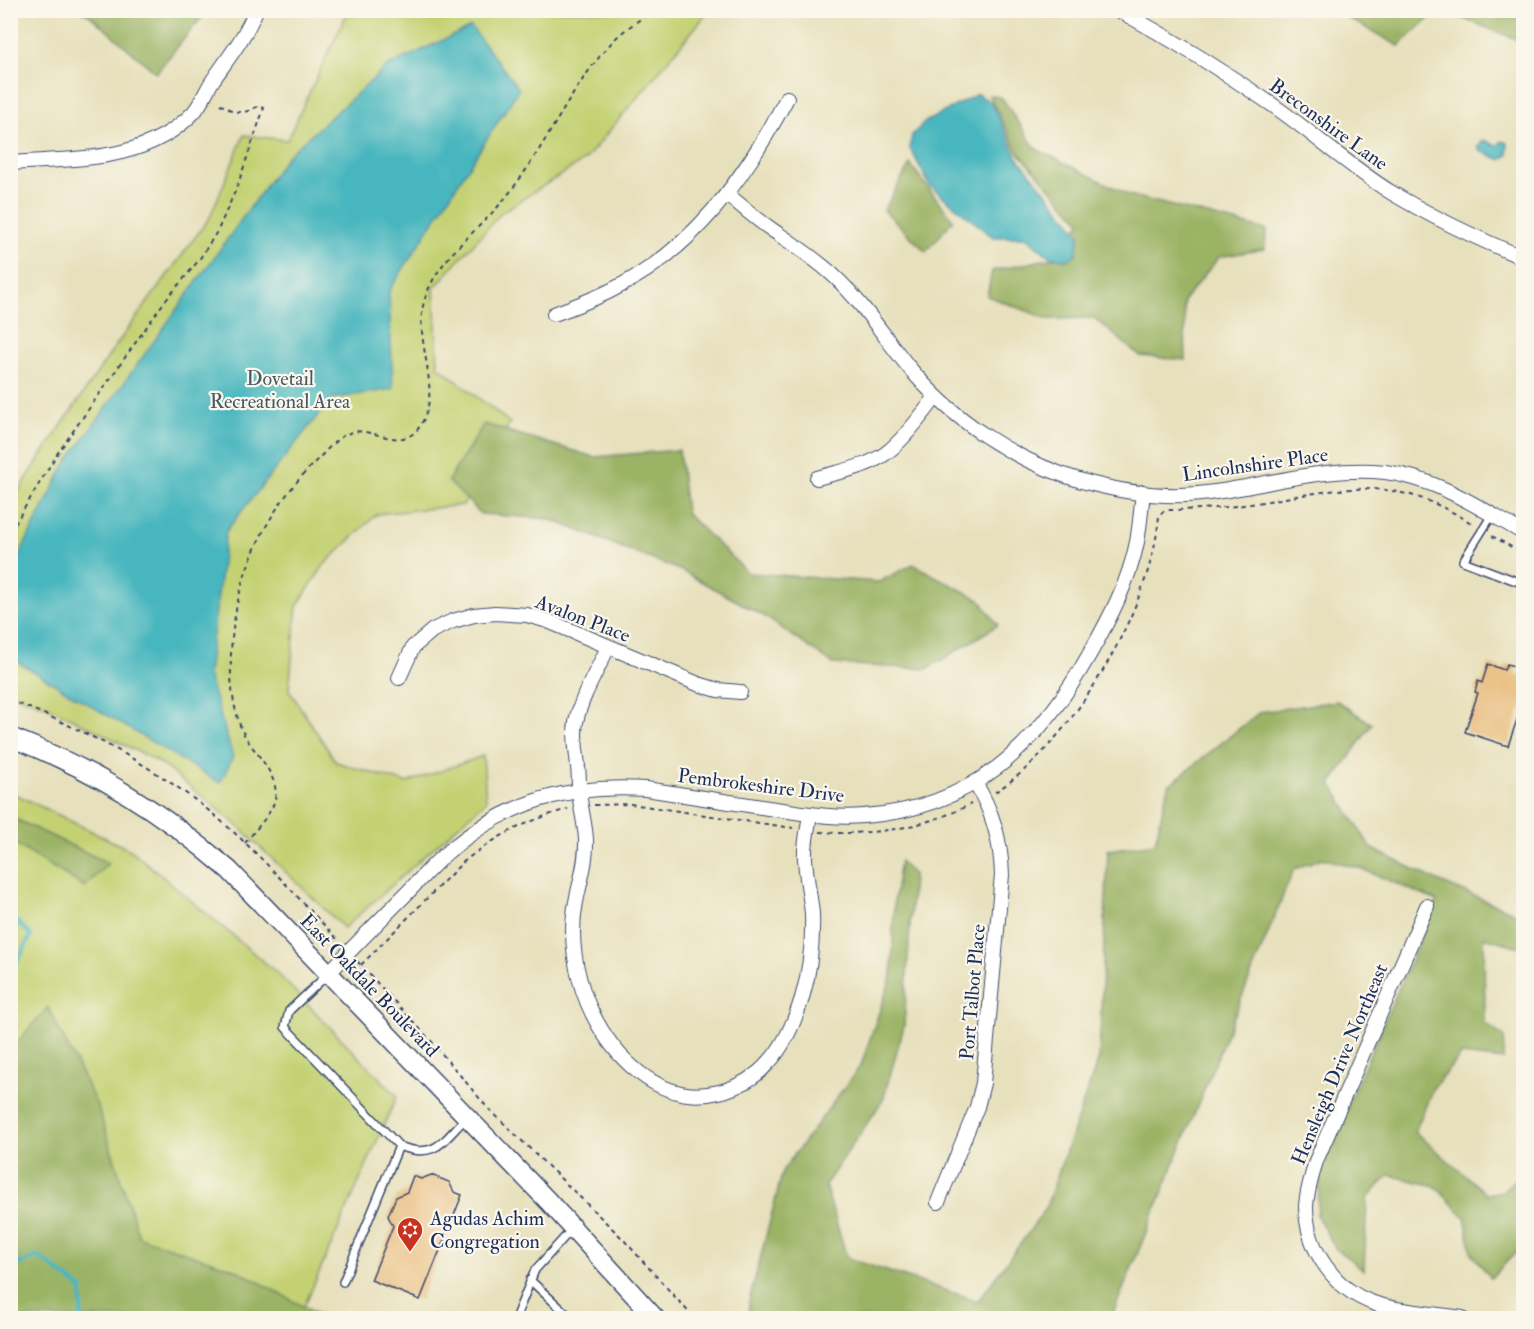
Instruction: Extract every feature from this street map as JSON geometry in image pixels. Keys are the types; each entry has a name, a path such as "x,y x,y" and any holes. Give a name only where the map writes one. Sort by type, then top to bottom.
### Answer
{"main road":[{"name":"East Oakdale Boulevard","path":"10,737 48,751 125,791 170,821 229,870 655,1318"}],"street":[{"path":"10,163 122,153 145,146 179,126 196,110 212,81 226,64 256,10"},
{"name":"Breconshire Lane","path":"1118,10 1201,57 1390,192 1428,214 1524,258"},
{"path":"554,314 611,291 674,249 728,195 750,164 787,98"},
{"name":"Lincolnshire Place","path":"728,195 833,275 862,305 907,365 936,397 964,421 1015,454 1048,469 1083,481 1143,492 1178,494 1212,493 1342,472 1386,472 1430,483 1461,496 1524,533"},
{"path":"817,478 853,469 889,451 901,440 936,397"},
{"name":"Pembrokeshire Drive","path":"328,974 348,951 448,852 468,836 512,810 544,798 579,790 646,789 810,814 862,817 887,814 937,801 975,783 1004,763 1036,733 1055,710 1079,673 1101,634 1132,562 1137,543 1143,492"},
{"name":"Avalon Place","path":"399,678 405,661 417,642 433,630 474,615 495,613 538,617 698,684 718,690 740,692"},
{"path":"608,647 576,721 574,740 586,839 573,931 579,977 588,1002 608,1040 625,1061 658,1085 694,1094 729,1089 758,1073 780,1048 791,1027 806,979 812,939 812,913 805,858 810,814"},
{"name":"Port Talbot Place","path":"938,1202 977,1107 986,1064 1002,875 997,832 984,798 975,783"},
{"name":"Hensleigh Drive Northeast","path":"1428,906 1316,1161 1308,1192 1308,1222 1312,1241 1319,1257 1342,1285 1358,1296 1387,1307 1462,1318"}],"lane":[{"path":"1492,515 1463,561 1524,585"},
{"path":"328,974 289,1011 285,1027 399,1146 412,1151 431,1150 467,1118"},
{"path":"343,1282 399,1146"},
{"path":"518,1318 517,1314 530,1280 572,1229"},
{"path":"530,1280 571,1318"}],"path":[{"path":"244,843 269,813 275,800 276,790 270,770 245,737 239,724 233,691 232,642 236,607 246,572 264,531 294,484 339,438 353,432 390,438 405,437 417,431 422,424 429,396 422,315 424,301 430,287 455,249 500,204 514,186 587,75 607,49 622,33 652,10"},
{"path":"10,532 57,454 162,305 199,260 223,221 264,108 255,107 236,112 205,94"},
{"path":"361,965 462,863 499,836 536,818 581,806 631,804 808,830 844,833 889,831 938,818 984,798 1008,782 1056,738 1096,681 1119,639 1149,572 1157,542 1159,515 1165,510 1217,508 1332,490 1373,488 1413,495 1430,501 1448,509 1524,554"},
{"path":"10,700 57,719 124,752 186,792 244,843 432,1042 486,1107 622,1238 694,1318"}],"green space":[{"path":"207,10 156,73 89,15 79,11"},
{"name":"Dovetail Recreational Area","path":"348,11 709,11 586,159 502,212 434,288 438,366 510,423 463,505 377,514 324,565 297,606 289,690 336,762 406,783 483,756 486,801 344,928 237,825 160,763 47,706 11,694 10,505 114,348 210,217 244,135 287,140"},
{"path":"1335,11 1437,11 1399,46"},
{"path":"1444,11 1523,11 1523,42"},
{"path":"989,95 1002,98 1036,149 1129,195 1267,230 1264,249 1219,257 1184,300 1186,360 1140,356 1094,318 1048,319 987,296 992,271 1057,257 1081,222 1018,152"},
{"path":"910,164 953,220 926,252 884,210"},
{"path":"484,424 594,457 679,450 686,513 748,573 879,582 913,564 980,600 998,625 927,669 833,664 764,616 682,571 549,519 481,514 448,481"},
{"path":"1337,701 1372,724 1331,784 1371,848 1440,882 1523,916 1523,948 1484,937 1485,1023 1504,1037 1503,1060 1461,1055 1433,1088 1415,1132 1487,1194 1503,1191 1523,1171 1523,1245 1491,1278 1472,1254 1465,1217 1435,1186 1389,1175 1367,1199 1364,1270 1336,1249 1317,1216 1321,1165 1437,901 1362,869 1322,858 1294,869 1114,1311 1115,1318 748,1318 749,1302 783,1170 861,1065 892,975 894,901 900,861 913,874 904,1026 883,1100 825,1185 847,1258 978,1301 1045,1210 1099,1058 1108,850 1155,843 1168,786 1260,712"},
{"path":"11,792 132,851 276,972 397,1096 299,1318 11,1213"},
{"path":"11,817 108,863 85,887 15,844 11,845"},
{"path":"48,1007 98,1107 139,1237 235,1269 324,1318 11,1318 11,1046 13,1047"}],"water":[{"path":"471,27 519,89 389,291 393,389 331,399 226,531 208,674 233,757 220,783 11,658 11,571 65,465 287,156 388,66"},
{"path":"977,94 991,102 1018,158 1080,234 1076,254 1067,260 1049,256 1026,237 993,237 930,186 910,148 912,135 925,122"},
{"path":"1484,140 1497,146 1502,141 1508,143 1508,155 1501,160 1480,151 1478,147"}],"building":[{"path":"1488,664 1504,670 1507,664 1517,667 1514,674 1524,677 1524,709 1521,708 1508,746 1465,732 1478,693 1475,692 1478,681 1482,683"},
{"name":"Agudas Achim Congregation","path":"431,1175 449,1182 454,1192 462,1195 420,1300 371,1280 393,1226 388,1216 396,1197 407,1192 413,1176 421,1179"}],"waterway":[{"path":"10,916 31,935 10,975"},
{"path":"10,1268 38,1256 82,1289 81,1318"}],"place":[{"name":"Agudas Achim Congregation","path":"410,1253"}]}
